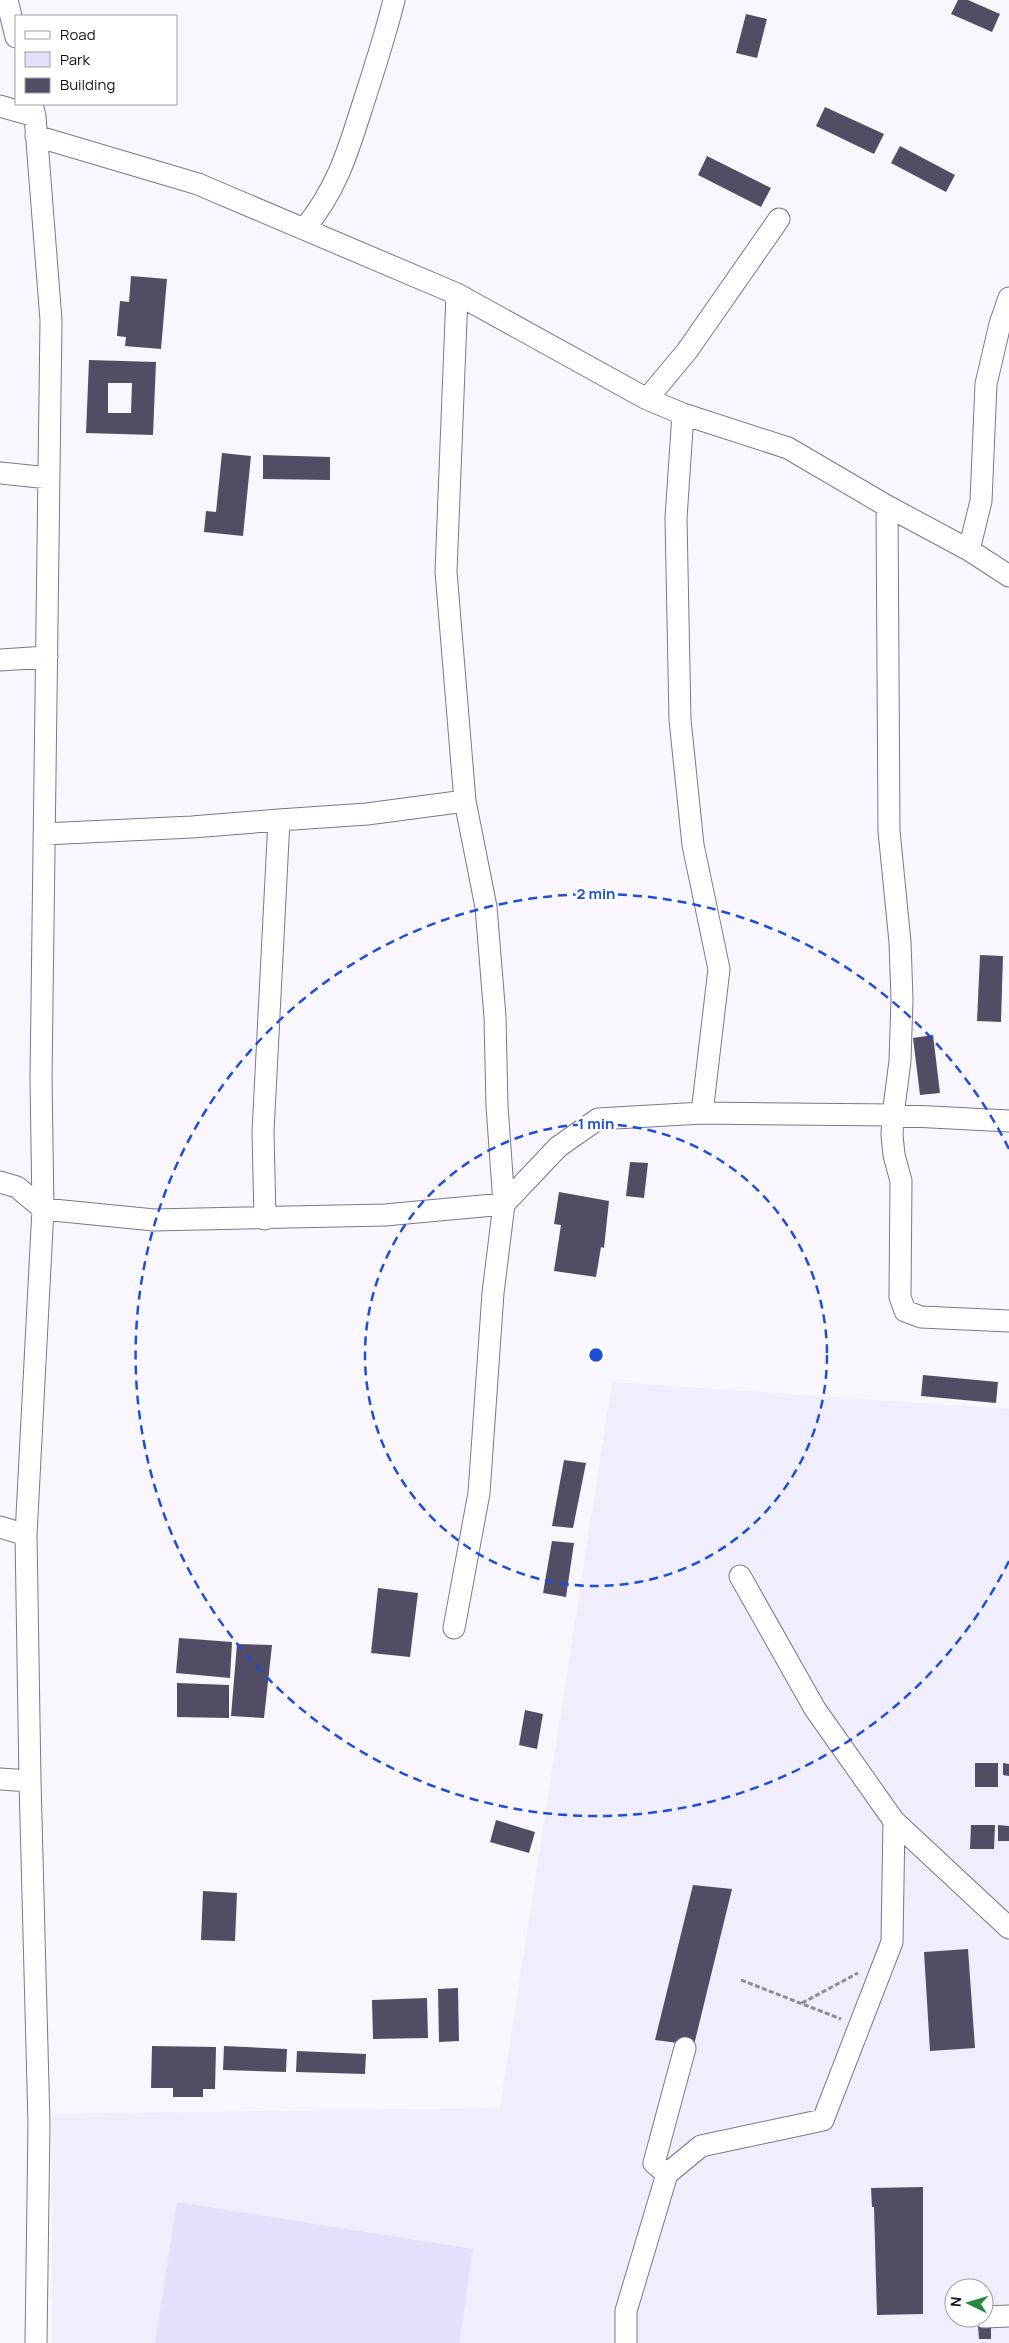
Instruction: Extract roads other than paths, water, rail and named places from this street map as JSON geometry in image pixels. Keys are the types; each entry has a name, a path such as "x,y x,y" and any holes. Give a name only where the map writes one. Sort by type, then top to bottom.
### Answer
{"street":[{"path":"7,0 15,33"},
{"path":"304,229 320,210 341,172 381,51 394,0"},
{"path":"0,106 198,184 457,294 647,399 683,414 788,448 887,506 969,550 1009,576"},
{"path":"34,119 51,320 41,1078 43,1209 26,1535 39,2124 36,2343"},
{"path":"647,399 687,351 779,220"},
{"path":"454,1628 479,1493 494,1293 504,1204 497,1106 495,1017 486,907 465,801 446,572 457,294"},
{"path":"969,550 981,501 986,384 1000,324 1009,298"},
{"path":"683,414 676,518 680,720 693,845 719,969 702,1113"},
{"path":"0,473 49,478"},
{"path":"887,506 889,831 900,942 902,999 900,1061 892,1115 894,1155 902,1181 900,1297 905,1311 920,1318 1009,1321"},
{"path":"0,660 47,657"},
{"path":"44,834 192,827 367,814 465,801"},
{"path":"265,1219 263,1132 279,820"},
{"path":"0,1182 16,1187 43,1209 154,1220 385,1215 504,1204 558,1147 598,1119 702,1113 892,1115 1009,1121"},
{"path":"0,1527 26,1535"},
{"path":"740,1576 815,1709 894,1821 1009,1928"},
{"path":"0,1779 30,1781"},
{"path":"626,2343 626,2311 667,2174 701,2146 823,2120 892,1942 894,1821"},
{"path":"667,2174 654,2164 685,2048"},
{"path":"994,2317 1009,2316"}]}
